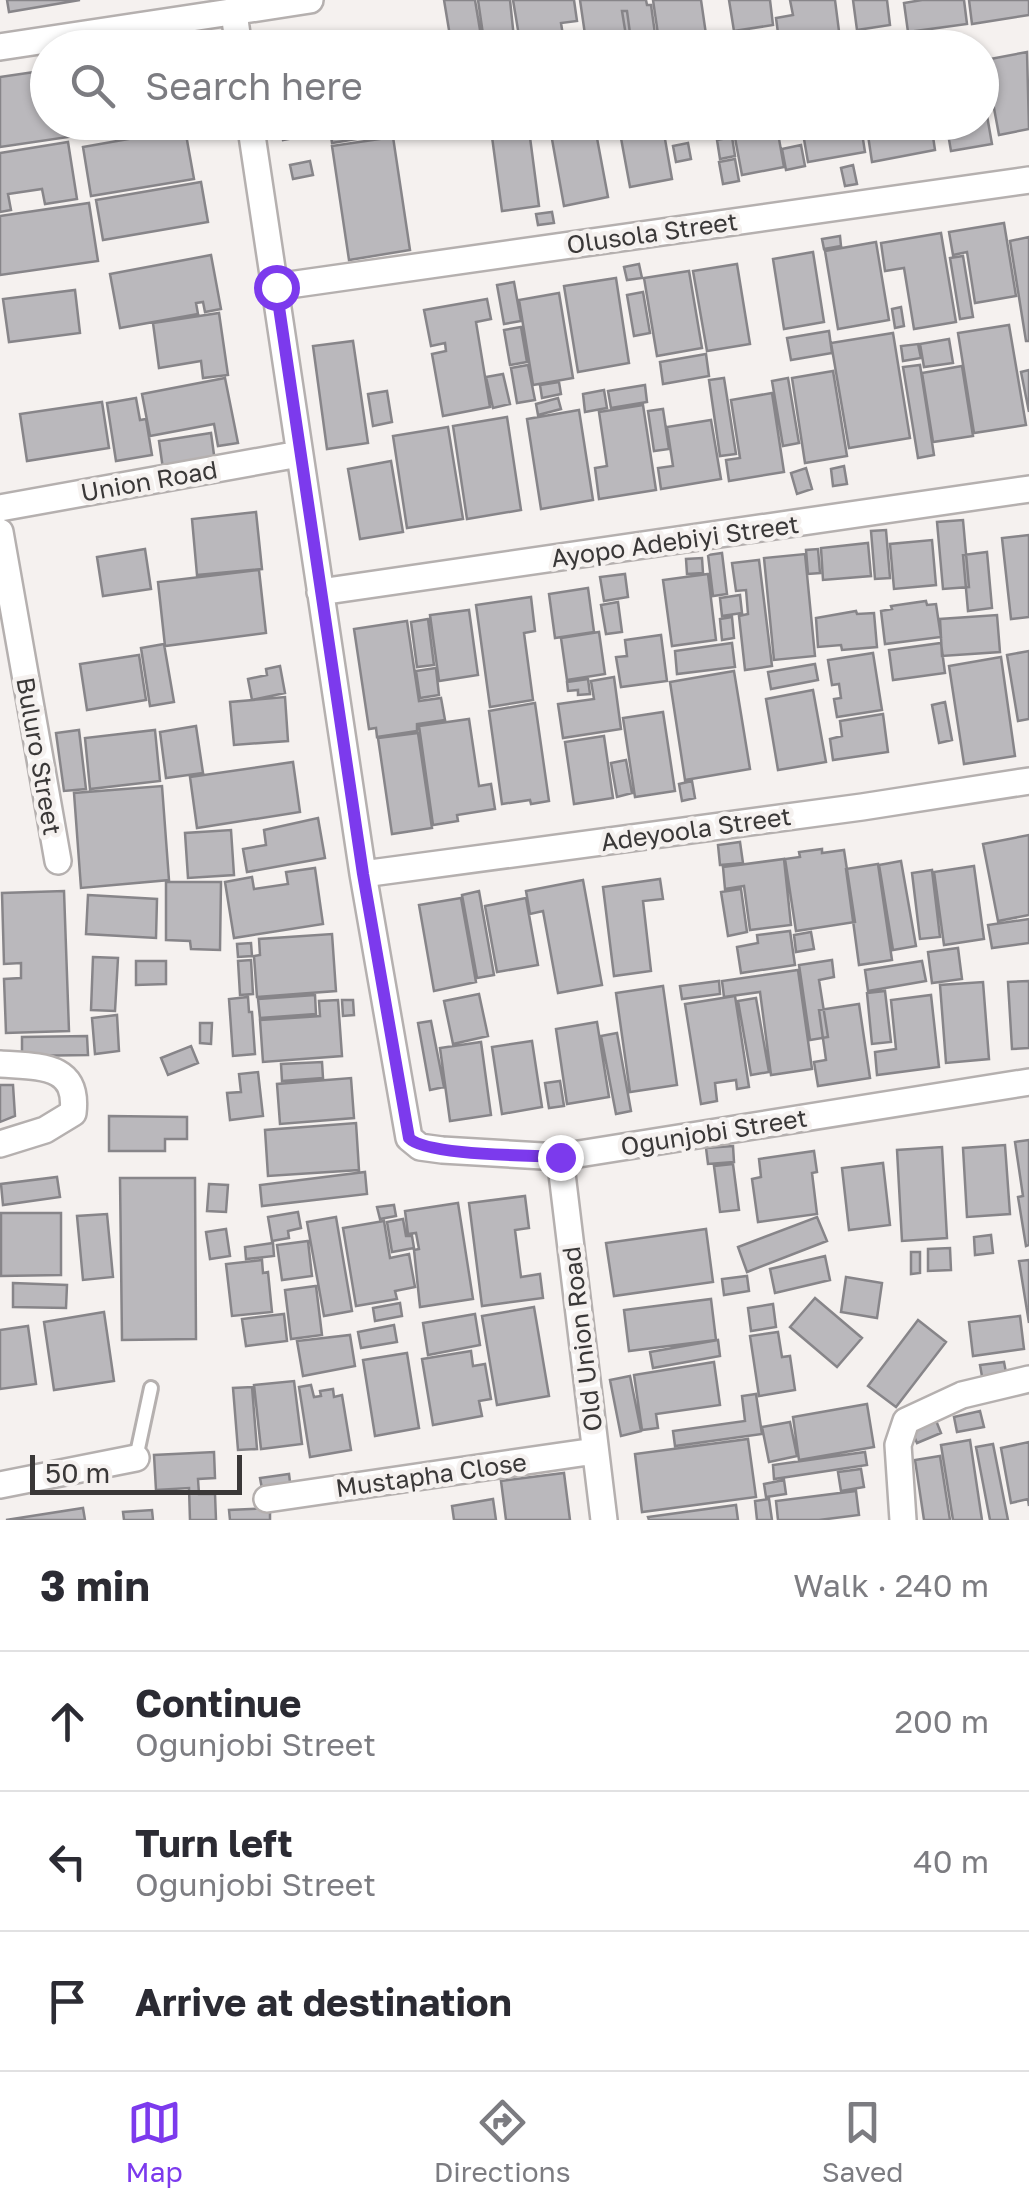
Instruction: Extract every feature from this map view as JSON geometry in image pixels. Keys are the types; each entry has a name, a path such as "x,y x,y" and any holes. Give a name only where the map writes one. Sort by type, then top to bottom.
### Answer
{"street":[{"path":"113,30 295,1"},
{"path":"234,13 236,30"},
{"path":"0,46 30,42"},
{"name":"Ogunjobi Street","path":"253,140 363,874 409,1138 420,1147 442,1150 560,1157 1029,1082"},
{"name":"Olusola Street","path":"276,287 1029,180"},
{"name":"Union Road","path":"0,508 299,454"},
{"name":"Ayopo Adebiyi Street","path":"320,592 1029,490"},
{"name":"Buluro Street","path":"0,532 58,862"},
{"name":"Adeyoola Street","path":"363,874 1029,781"},
{"path":"0,1064 58,1072 69,1080 75,1096 73,1114 45,1130 0,1144"},
{"name":"Old Union Road","path":"560,1157 604,1520"},
{"path":"903,1520 898,1445 906,1421 962,1395 1029,1379"},
{"name":"Mustapha Close","path":"266,1499 595,1451"},
{"path":"0,1485 136,1458"}],"lane":[{"path":"136,1458 151,1388"}],"building":[{"path":"7,0 80,0 9,12"},
{"path":"444,0 475,0 480,30 449,30"},
{"path":"478,0 510,0 513,30 482,30"},
{"path":"513,0 574,0 577,21 561,23 562,30 518,30"},
{"path":"580,0 646,0 651,5 654,30 630,30 627,11 622,11 625,30 584,30"},
{"path":"653,0 701,0 705,30 657,30"},
{"path":"729,0 770,0 773,25 734,30"},
{"path":"790,0 835,0 839,30 778,30 776,18 793,15"},
{"path":"853,0 887,0 890,25 857,30"},
{"path":"964,0 967,24 908,30 904,3"},
{"path":"969,0 1029,0 1029,15 972,24"},
{"path":"622,11 627,11 630,30 625,30"},
{"path":"1027,52 1029,129 999,135 999,57"},
{"path":"30,73 30,140 48,140 0,147 0,77"},
{"path":"123,140 187,140 194,179 91,196 83,147"},
{"path":"393,140 410,250 349,260 332,146"},
{"path":"492,140 530,140 539,206 502,211"},
{"path":"552,140 597,140 608,197 564,206"},
{"path":"621,140 665,140 672,179 630,187"},
{"path":"717,140 732,140 735,156 720,159"},
{"path":"735,140 779,140 784,167 742,175"},
{"path":"804,140 863,140 865,152 808,162"},
{"path":"869,140 934,140 935,150 872,162"},
{"path":"949,140 991,140 992,144 951,151"},
{"path":"68,142 77,199 45,204 42,189 8,194 11,210 0,212 0,153"},
{"path":"688,143 691,159 676,162 673,146"},
{"path":"801,145 805,166 786,170 782,149"},
{"path":"735,159 739,181 723,184 719,162"},
{"path":"310,161 313,175 293,179 290,165"},
{"path":"853,165 857,184 845,186 841,168"},
{"path":"201,182 208,222 103,240 96,200"},
{"path":"89,203 98,261 0,275 0,216"},
{"path":"552,212 554,223 538,225 536,214"},
{"path":"1004,223 1016,296 975,303 967,252 953,255 949,232"},
{"path":"941,233 956,322 914,329 904,268 885,271 881,243"},
{"path":"840,236 841,246 824,249 822,239"},
{"path":"1029,237 1029,341 1026,341 1010,241"},
{"path":"876,242 889,320 838,329 825,251"},
{"path":"813,252 824,322 784,329 773,259"},
{"path":"211,255 221,309 205,312 203,302 196,303 198,314 120,328 110,274"},
{"path":"963,256 973,317 960,319 950,258"},
{"path":"639,264 642,278 627,280 624,267"},
{"path":"737,264 750,344 707,351 693,271"},
{"path":"689,271 702,348 657,356 644,278"},
{"path":"616,278 629,363 578,372 564,286"},
{"path":"514,282 521,321 504,324 497,285"},
{"path":"75,290 80,333 9,342 3,299"},
{"path":"643,292 650,333 634,336 627,295"},
{"path":"559,293 573,378 533,385 519,300"},
{"path":"487,299 491,319 476,322 490,407 443,416 432,354 446,351 445,343 431,346 424,310"},
{"path":"901,307 904,326 895,328 892,309"},
{"path":"219,313 228,375 203,378 201,361 159,368 153,323"},
{"path":"1009,325 1026,425 974,433 958,333"},
{"path":"521,327 527,362 510,365 504,330"},
{"path":"829,331 832,353 791,360 787,338"},
{"path":"893,333 910,438 849,448 831,343"},
{"path":"949,339 953,363 924,367 920,344"},
{"path":"353,341 368,443 327,449 313,346"},
{"path":"918,344 921,358 903,361 901,346"},
{"path":"706,354 709,376 663,384 660,362"},
{"path":"528,365 535,400 517,403 511,368"},
{"path":"920,365 934,455 918,458 903,367"},
{"path":"962,366 973,436 933,442 922,373"},
{"path":"1029,370 1029,412 1021,372"},
{"path":"833,371 847,456 805,463 792,378"},
{"path":"503,374 510,404 493,408 486,377"},
{"path":"225,378 238,443 218,446 214,424 150,436 142,394"},
{"path":"724,378 736,454 720,456 709,380"},
{"path":"788,378 799,443 783,446 772,381"},
{"path":"559,382 561,394 542,398 540,385"},
{"path":"645,385 647,402 611,408 608,391"},
{"path":"604,390 607,408 585,412 583,394"},
{"path":"387,391 392,422 373,426 368,394"},
{"path":"772,393 784,472 729,481 726,460 740,458 731,400"},
{"path":"136,398 140,420 146,419 152,455 116,461 107,403"},
{"path":"558,398 561,409 538,415 536,404"},
{"path":"102,402 109,448 27,461 20,414"},
{"path":"643,405 656,490 599,499 595,468 607,466 599,412"},
{"path":"663,409 669,449 654,451 648,411"},
{"path":"579,410 593,500 541,509 527,419"},
{"path":"507,417 521,510 467,519 453,426"},
{"path":"711,420 721,479 661,489 658,468 673,466 667,427"},
{"path":"448,427 463,519 407,528 393,436"},
{"path":"211,433 215,462 163,469 159,441"},
{"path":"391,461 403,532 360,539 348,469"},
{"path":"844,466 847,484 833,486 831,469"},
{"path":"806,468 812,489 797,494 791,473"},
{"path":"256,512 262,569 197,575 192,519"},
{"path":"963,520 969,587 943,589 937,522"},
{"path":"886,530 890,578 875,579 871,531"},
{"path":"1029,535 1029,617 1011,619 1002,538"},
{"path":"932,540 936,585 894,589 890,544"},
{"path":"868,543 871,576 823,580 821,548"},
{"path":"145,549 151,589 103,596 97,557"},
{"path":"818,549 820,573 808,574 806,550"},
{"path":"987,552 992,608 968,611 963,555"},
{"path":"722,553 727,594 713,596 708,555"},
{"path":"805,554 815,656 774,660 764,558"},
{"path":"702,558 703,573 687,574 686,559"},
{"path":"759,560 772,666 745,670 739,616 748,614 746,590 736,591 732,563"},
{"path":"259,570 266,633 165,646 158,582"},
{"path":"625,574 628,597 604,601 600,577"},
{"path":"708,574 716,640 672,646 663,580"},
{"path":"588,588 594,632 555,638 549,594"},
{"path":"740,595 742,613 722,616 720,598"},
{"path":"531,597 535,631 524,633 533,700 490,707 476,605"},
{"path":"926,601 927,605 936,604 941,637 885,644 881,611"},
{"path":"618,602 622,632 606,634 601,605"},
{"path":"469,610 478,675 439,681 430,615"},
{"path":"856,611 874,613 877,647 818,647 816,618"},
{"path":"997,615 1000,652 942,656 940,619"},
{"path":"732,617 734,638 722,640 720,619"},
{"path":"428,619 434,665 417,667 411,622"},
{"path":"407,621 419,701 441,698 445,720 417,724 417,731 377,737 376,728 369,729 354,629"},
{"path":"599,632 605,674 567,680 561,638"},
{"path":"661,635 667,681 621,687 616,657 627,656 625,640"},
{"path":"732,643 735,667 677,674 675,651"},
{"path":"941,643 945,673 893,680 889,650"},
{"path":"164,644 174,702 150,706 141,648"},
{"path":"1029,651 1029,719 1018,721 1007,655"},
{"path":"873,653 882,710 837,717 834,699 841,698 839,684 832,685 828,660"},
{"path":"139,655 146,700 87,710 80,664"},
{"path":"1001,657 1015,756 964,764 949,666"},
{"path":"815,664 818,680 771,689 768,672"},
{"path":"280,666 285,693 252,700 248,679 267,675 266,669"},
{"path":"436,668 439,695 420,698 416,671"},
{"path":"734,671 750,769 685,780 670,682"},
{"path":"614,677 621,729 563,738 558,704 594,699 591,681"},
{"path":"588,679 590,694 568,691 567,682"},
{"path":"813,690 826,762 778,770 766,699"},
{"path":"285,697 288,741 234,745 230,702"},
{"path":"945,702 952,740 939,743 932,705"},
{"path":"535,703 549,801 502,804 489,711"},
{"path":"663,712 675,791 635,797 623,718"},
{"path":"883,714 888,752 833,760 830,739 842,736 840,721"},
{"path":"469,719 479,786 491,784 495,809 457,815 458,821 433,825 419,726"},
{"path":"196,726 203,773 166,778 160,732"},
{"path":"79,730 86,789 64,791 56,733"},
{"path":"155,730 160,781 90,789 85,738"},
{"path":"418,733 432,828 392,834 378,738"},
{"path":"604,736 613,798 574,804 565,742"},
{"path":"626,760 632,793 617,797 611,763"},
{"path":"293,762 300,812 197,828 190,777"},
{"path":"692,781 695,798 682,801 679,784"},
{"path":"162,786 169,880 81,888 74,793"},
{"path":"318,818 325,858 247,872 243,849 266,845 264,830"},
{"path":"231,830 234,875 188,878 185,833"},
{"path":"1029,835 1029,915 998,921 983,844"},
{"path":"740,842 743,863 720,865 718,845"},
{"path":"822,849 822,853 844,850 855,922 796,931 785,859 800,857 799,852"},
{"path":"784,859 791,925 750,930 744,886 725,889 723,867"},
{"path":"901,861 916,946 893,950 879,865"},
{"path":"878,864 892,960 859,965 846,869"},
{"path":"974,866 984,939 944,945 934,872"},
{"path":"315,868 323,924 234,938 225,882 252,877 254,889 288,884 286,872"},
{"path":"932,870 940,937 920,939 912,873"},
{"path":"660,879 663,899 643,901 651,971 614,976 603,887"},
{"path":"583,880 602,985 558,993 543,911 530,914 526,891"},
{"path":"166,882 221,882 220,950 191,949 190,941 166,940"},
{"path":"741,889 747,932 728,936 721,892"},
{"path":"64,891 69,1031 6,1033 4,979 21,978 21,963 4,964 2,893"},
{"path":"479,891 494,975 477,978 462,895"},
{"path":"88,895 157,899 156,938 86,934"},
{"path":"461,898 476,982 434,991 419,905"},
{"path":"526,898 538,965 497,972 485,906"},
{"path":"1029,919 1029,943 992,948 988,925"},
{"path":"790,931 795,965 741,973 737,947 758,943 757,935"},
{"path":"811,932 814,949 796,952 794,935"},
{"path":"332,934 336,991 257,997 254,956 260,955 259,939"},
{"path":"251,943 252,956 238,957 237,944"},
{"path":"958,948 962,979 932,983 928,952"},
{"path":"93,957 118,958 115,1011 91,1010"},
{"path":"251,960 253,994 240,995 238,961"},
{"path":"832,960 834,977 819,980 828,1037 810,1040 799,965"},
{"path":"136,961 166,961 166,984 136,985"},
{"path":"922,961 926,981 868,991 865,970"},
{"path":"798,970 812,1069 771,1075 760,992 724,997 722,981"},
{"path":"719,981 720,994 682,999 680,986"},
{"path":"1029,981 1029,1048 1012,1049 1008,982"},
{"path":"983,982 989,1059 946,1063 940,985"},
{"path":"663,986 677,1085 630,1092 616,993"},
{"path":"885,991 891,1042 872,1044 867,993"},
{"path":"479,994 488,1036 453,1044 444,1001"},
{"path":"315,995 316,1014 260,1018 258,999"},
{"path":"931,995 939,1067 877,1075 875,1052 896,1049 891,1000"},
{"path":"735,996 749,1087 737,1089 736,1080 715,1083 717,1101 701,1104 685,1004"},
{"path":"248,997 255,1054 233,1056 229,999"},
{"path":"756,998 769,1072 751,1075 738,1001"},
{"path":"338,1000 342,1056 263,1062 260,1020 320,1016 319,1001"},
{"path":"342,1000 353,1000 354,1015 343,1016"},
{"path":"859,1004 870,1078 818,1086 814,1062 826,1060 819,1010"},
{"path":"117,1015 119,1051 95,1054 92,1018"},
{"path":"431,1021 444,1087 430,1090 418,1023"},
{"path":"597,1022 609,1097 567,1104 556,1029"},
{"path":"200,1023 212,1023 211,1044 200,1043"},
{"path":"617,1033 631,1111 616,1114 601,1036"},
{"path":"87,1036 88,1055 22,1056 22,1037"},
{"path":"532,1041 542,1107 502,1114 492,1047"},
{"path":"481,1042 491,1115 450,1121 440,1048"},
{"path":"191,1046 198,1063 168,1075 161,1058"},
{"path":"322,1062 323,1078 282,1081 281,1064"},
{"path":"258,1072 263,1116 230,1120 227,1093 241,1092 239,1074"},
{"path":"351,1078 354,1118 280,1124 277,1084"},
{"path":"560,1081 564,1106 549,1108 545,1083"},
{"path":"0,1085 13,1085 15,1116 0,1122"},
{"path":"109,1116 187,1117 187,1139 165,1139 165,1151 109,1151"},
{"path":"356,1123 359,1170 268,1176 265,1130"},
{"path":"1029,1140 1029,1245 1026,1246 1015,1142"},
{"path":"1005,1145 1010,1214 967,1217 963,1148"},
{"path":"733,1146 734,1162 708,1164 706,1148"},
{"path":"942,1147 947,1238 902,1241 897,1150"},
{"path":"814,1151 817,1172 812,1173 817,1214 758,1222 752,1179 761,1177 759,1159"},
{"path":"883,1163 890,1225 849,1230 842,1168"},
{"path":"733,1164 739,1210 720,1212 714,1166"},
{"path":"365,1172 367,1194 262,1206 260,1185"},
{"path":"57,1177 60,1197 3,1205 1,1184"},
{"path":"120,1178 195,1178 196,1339 122,1340"},
{"path":"209,1184 228,1185 226,1212 207,1211"},
{"path":"525,1196 529,1228 515,1230 521,1277 540,1274 543,1298 482,1306 469,1203"},
{"path":"458,1203 473,1299 420,1307 414,1250 419,1249 416,1233 408,1234 405,1211"},
{"path":"394,1205 396,1216 380,1219 377,1207"},
{"path":"298,1212 301,1228 288,1231 289,1238 272,1241 268,1217"},
{"path":"1,1213 61,1213 61,1275 1,1276"},
{"path":"107,1214 113,1277 83,1280 77,1216"},
{"path":"336,1217 352,1311 324,1316 307,1222"},
{"path":"817,1217 827,1241 747,1272 738,1247"},
{"path":"403,1219 406,1236 412,1236 414,1248 392,1252 387,1222"},
{"path":"384,1221 390,1258 409,1254 415,1287 395,1291 397,1299 356,1306 343,1228"},
{"path":"226,1229 230,1256 210,1259 206,1232"},
{"path":"706,1229 713,1282 614,1296 606,1243"},
{"path":"991,1235 993,1253 975,1255 974,1237"},
{"path":"308,1241 312,1276 282,1280 277,1245"},
{"path":"273,1243 274,1256 246,1259 245,1247"},
{"path":"950,1248 951,1270 928,1271 928,1249"},
{"path":"911,1252 920,1252 920,1273 911,1274"},
{"path":"825,1256 830,1280 775,1293 770,1269"},
{"path":"262,1260 263,1273 268,1272 272,1312 232,1316 226,1264"},
{"path":"1029,1260 1029,1323 1019,1261"},
{"path":"747,1276 749,1291 724,1295 722,1279"},
{"path":"846,1277 882,1283 877,1318 841,1312"},
{"path":"13,1283 67,1285 66,1308 13,1307"},
{"path":"316,1286 322,1335 291,1339 285,1290"},
{"path":"815,1298 862,1338 837,1367 790,1327"},
{"path":"711,1299 716,1340 629,1351 624,1310"},
{"path":"400,1303 402,1316 375,1321 373,1308"},
{"path":"773,1304 776,1327 751,1331 748,1308"},
{"path":"534,1307 549,1396 497,1405 482,1316"},
{"path":"104,1312 114,1381 54,1390 44,1322"},
{"path":"284,1314 287,1341 246,1346 242,1319"},
{"path":"475,1314 480,1345 428,1355 423,1323"},
{"path":"1020,1316 1024,1349 973,1356 969,1322"},
{"path":"918,1320 946,1342 896,1407 868,1386"},
{"path":"394,1325 397,1342 361,1348 358,1332"},
{"path":"28,1326 36,1384 0,1389 0,1330"},
{"path":"778,1332 782,1357 790,1356 795,1390 759,1396 750,1336"},
{"path":"350,1335 355,1366 303,1376 297,1341"},
{"path":"718,1340 720,1356 653,1368 650,1352"},
{"path":"471,1351 473,1366 485,1364 491,1399 479,1401 482,1416 433,1425 422,1359"},
{"path":"407,1353 419,1428 375,1436 363,1360"},
{"path":"714,1362 720,1405 656,1414 658,1428 642,1430 634,1375"},
{"path":"1004,1362 1007,1378 983,1382 980,1365"},
{"path":"630,1376 641,1431 621,1436 610,1380"},
{"path":"294,1381 302,1444 261,1449 254,1385"},
{"path":"311,1385 314,1397 321,1396 320,1391 333,1389 334,1397 342,1395 351,1450 310,1457 299,1387"},
{"path":"252,1387 257,1449 238,1450 233,1388"},
{"path":"756,1394 762,1434 675,1446 673,1431 745,1421 742,1396"},
{"path":"867,1404 874,1447 799,1460 793,1417"},
{"path":"980,1411 984,1427 957,1432 954,1417"},
{"path":"935,1418 941,1433 917,1443 911,1429"},
{"path":"790,1422 797,1456 769,1462 762,1427"},
{"path":"748,1439 756,1497 642,1512 635,1454"},
{"path":"970,1440 982,1520 953,1520 941,1445"},
{"path":"1029,1442 1029,1506 1028,1499 1011,1503 1001,1448"},
{"path":"993,1444 1008,1520 990,1520 976,1447"},
{"path":"214,1452 215,1478 198,1479 199,1494 215,1494 216,1520 190,1520 189,1488 156,1490 154,1455"},
{"path":"865,1452 867,1465 774,1479 773,1465"},
{"path":"940,1456 950,1520 924,1520 915,1460"},
{"path":"861,1469 864,1487 841,1491 838,1472"},
{"path":"564,1473 570,1520 506,1520 501,1481"},
{"path":"289,1474 291,1490 263,1494 260,1478"},
{"path":"784,1480 786,1494 766,1497 764,1484"},
{"path":"856,1491 859,1515 778,1520 776,1501"},
{"path":"493,1499 496,1520 454,1520 452,1506"},
{"path":"769,1499 772,1520 757,1520 755,1501"},
{"path":"736,1505 738,1520 648,1517"},
{"path":"83,1508 85,1520 6,1520"},
{"path":"270,1508 270,1520 230,1520 229,1510"},
{"path":"152,1510 153,1520 124,1520 123,1512"}],"route":[{"path":"276,287 363,874 409,1138 420,1147 442,1150 560,1157"}]}
